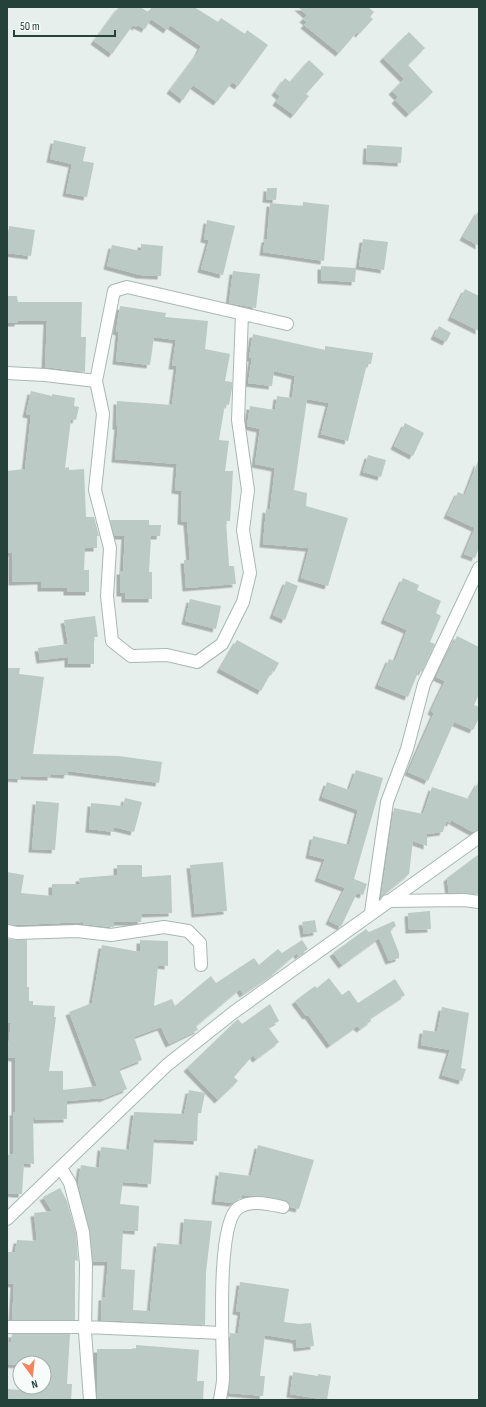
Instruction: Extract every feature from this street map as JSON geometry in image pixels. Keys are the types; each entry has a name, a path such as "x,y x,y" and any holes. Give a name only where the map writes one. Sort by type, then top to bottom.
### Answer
{"street":[{"path":"242,314 238,420 248,490 242,530 250,573 243,602 222,644 197,662 167,655 131,656 112,641 107,596 110,548 95,490 103,414 96,381 114,291 127,287 287,324"},
{"path":"7,373 45,375 96,381"},
{"path":"371,912 387,802 407,749 424,684 479,568"},
{"path":"7,1219 167,1064 234,1012 371,912 439,867 479,837"},
{"path":"387,901 464,900 479,902"},
{"path":"7,931 18,933 77,931 111,935 164,927 188,931 200,943 201,965"},
{"path":"61,1168 70,1183 83,1232 86,1264 85,1327 90,1400"},
{"path":"220,1400 223,1375 222,1278 231,1218 238,1209 248,1204 266,1204 283,1207"},
{"path":"7,1327 85,1327 222,1333"}],"building":[{"path":"119,7 140,7 148,12 152,7 194,7 218,22 221,18 245,34 247,30 268,45 238,86 232,82 217,102 193,85 183,100 170,90 197,54 201,46 170,25 167,30 151,19 145,29 137,25 136,27 133,25 112,54 94,41"},
{"path":"298,7 368,7 374,12 370,17 373,19 359,34 357,32 339,53 304,25 307,22 303,19 307,15"},
{"path":"409,32 425,48 408,65 433,92 409,114 395,100 398,97 392,91 404,79 383,58"},
{"path":"309,60 324,74 306,94 309,96 294,115 276,102 280,96 275,92 285,78 290,82"},
{"path":"54,140 86,147 83,161 94,163 87,197 66,193 72,164 50,159"},
{"path":"367,145 402,147 401,163 366,161"},
{"path":"267,188 277,188 276,200 266,199"},
{"path":"303,202 329,205 324,261 263,252 265,239 267,239 270,203 303,206"},
{"path":"479,210 479,246 463,237"},
{"path":"207,220 235,226 223,275 201,269 209,240 204,239"},
{"path":"9,226 35,230 31,256 7,253"},
{"path":"363,239 388,242 384,270 359,266"},
{"path":"141,244 163,246 161,276 140,275 107,266 112,245 141,251"},
{"path":"321,266 356,268 355,282 321,280"},
{"path":"233,271 260,274 256,308 229,303"},
{"path":"465,289 479,296 479,331 451,317"},
{"path":"7,296 17,296 18,302 82,302 81,337 86,337 85,372 45,367 47,321 18,321 18,323 7,323"},
{"path":"120,306 166,313 165,317 208,321 205,349 230,354 225,381 232,382 232,389 229,405 225,404 219,440 229,441 225,471 233,471 230,521 226,521 229,566 234,566 236,584 186,588 184,560 190,560 187,522 181,521 182,491 175,490 177,464 115,459 118,426 116,426 117,401 172,405 177,366 172,366 176,340 154,337 150,365 116,361 119,332 116,331"},
{"path":"439,326 451,333 446,342 434,336"},
{"path":"253,334 325,350 325,346 373,353 371,364 367,364 348,441 321,434 329,403 307,399 294,490 307,493 306,506 348,518 328,586 301,578 309,548 263,544 266,509 270,510 275,468 255,464 260,429 247,426 250,406 275,410 277,396 292,398 295,376 274,371 272,386 248,383 252,358 249,358"},
{"path":"31,391 52,396 52,394 75,398 74,406 79,407 76,420 71,419 65,468 69,467 69,470 84,469 86,517 94,517 99,536 97,536 97,548 85,548 84,570 89,570 89,592 67,592 67,588 41,588 41,581 12,582 12,553 7,553 7,471 25,469 31,415 26,414"},
{"path":"405,423 424,433 413,456 394,446"},
{"path":"368,455 386,460 381,477 363,472"},
{"path":"478,461 479,548 475,558 464,554 475,528 447,515 458,492 465,495"},
{"path":"110,520 149,520 149,525 161,525 160,536 151,536 149,572 152,572 152,599 125,599 125,593 120,593 120,571 123,571 125,536 115,536"},
{"path":"403,578 419,585 417,590 441,601 436,613 441,616 430,642 435,644 422,672 419,670 408,697 378,685 389,659 395,661 407,630 384,620"},
{"path":"286,581 298,586 285,620 273,615"},
{"path":"190,599 221,606 216,629 185,621"},
{"path":"95,616 98,637 94,637 94,664 68,664 68,657 40,660 38,648 68,644 64,620"},
{"path":"457,636 479,647 479,694 474,705 479,707 479,718 473,730 454,722 428,781 408,772 434,713 431,711 445,681 436,677"},
{"path":"237,640 279,663 274,672 272,671 261,691 220,669"},
{"path":"7,668 20,668 19,674 44,677 33,754 119,756 162,762 159,783 68,771 67,775 51,774 51,777 21,776 21,779 7,778"},
{"path":"356,770 383,778 354,879 367,884 363,895 357,893 341,927 329,921 345,888 318,878 325,859 309,855 313,836 349,845 358,810 322,797 327,782 349,790"},
{"path":"479,781 479,830 473,832 451,820 451,823 446,821 443,832 427,834 427,846 413,841 409,874 381,897 394,808 423,814 432,787 469,799"},
{"path":"125,798 142,802 134,832 114,827 114,832 89,829 91,803 123,806"},
{"path":"36,801 59,803 55,850 32,849"},
{"path":"479,854 479,894 449,893 447,878"},
{"path":"223,862 227,911 195,914 190,865"},
{"path":"117,865 142,865 142,877 171,875 172,913 142,914 141,922 113,922 114,927 83,924 83,922 18,925 7,924 7,872 24,875 21,893 52,896 52,884 80,884 79,878 117,875"},
{"path":"430,911 431,929 409,930 408,913"},
{"path":"315,920 317,932 304,934 302,922"},
{"path":"394,921 396,926 390,930 399,953 399,958 389,961 379,938 342,965 333,953 366,929 369,932"},
{"path":"7,939 27,940 27,987 29,987 29,1001 33,1001 33,1005 55,1006 54,1017 56,1017 49,1071 63,1071 63,1090 97,1086 69,1012 92,1003 102,945 140,952 140,940 168,941 168,966 158,965 154,1006 172,999 175,1006 211,976 216,983 254,958 259,965 278,949 282,953 302,940 308,949 298,956 297,953 274,973 243,994 240,989 196,1026 198,1030 169,1044 161,1027 134,1037 142,1060 119,1069 127,1089 102,1099 67,1101 67,1119 36,1120 33,1115 34,1164 24,1163 22,1194 17,1194 7,1193 7,1155 13,1154 15,1058 7,1057 11,1023 7,1022"},
{"path":"329,978 342,995 349,990 358,1003 395,979 405,995 370,1018 371,1021 360,1029 357,1026 330,1045 308,1015 306,1016 295,1001 315,986 317,988"},
{"path":"270,1004 279,1021 268,1027 279,1042 256,1059 253,1055 234,1077 238,1081 218,1100 187,1068 238,1019 242,1024"},
{"path":"442,1007 469,1013 461,1068 466,1069 462,1081 442,1075 450,1050 421,1045 423,1030 437,1032"},
{"path":"189,1090 205,1093 201,1113 198,1113 197,1141 154,1139 151,1184 123,1182 120,1204 139,1206 138,1231 123,1230 121,1269 135,1270 133,1310 150,1311 157,1243 182,1245 184,1219 212,1221 206,1272 205,1325 101,1320 102,1297 105,1297 108,1262 93,1262 90,1230 78,1183 81,1165 99,1168 101,1147 129,1150 134,1112 184,1114"},
{"path":"258,1145 314,1160 299,1209 290,1207 288,1202 285,1200 261,1196 242,1195 241,1198 232,1203 215,1201 219,1172 251,1176"},
{"path":"60,1188 67,1201 76,1233 78,1261 75,1260 75,1320 12,1320 14,1284 7,1283 7,1252 15,1252 17,1240 37,1241 34,1213 52,1211 43,1197"},
{"path":"240,1282 289,1289 284,1322 299,1324 311,1323 314,1346 297,1348 296,1340 265,1335 260,1376 265,1376 263,1396 229,1393 231,1358 230,1333 238,1334 241,1312 236,1311"},
{"path":"12,1334 70,1334 67,1384 72,1384 71,1400 7,1400 7,1389 12,1389 12,1395 52,1395 52,1355 12,1355 12,1364 7,1364 7,1342 11,1343"},
{"path":"136,1345 199,1350 197,1381 204,1381 203,1400 97,1400 97,1349 136,1349"},
{"path":"293,1372 318,1376 318,1374 331,1376 327,1400 290,1394"}]}
